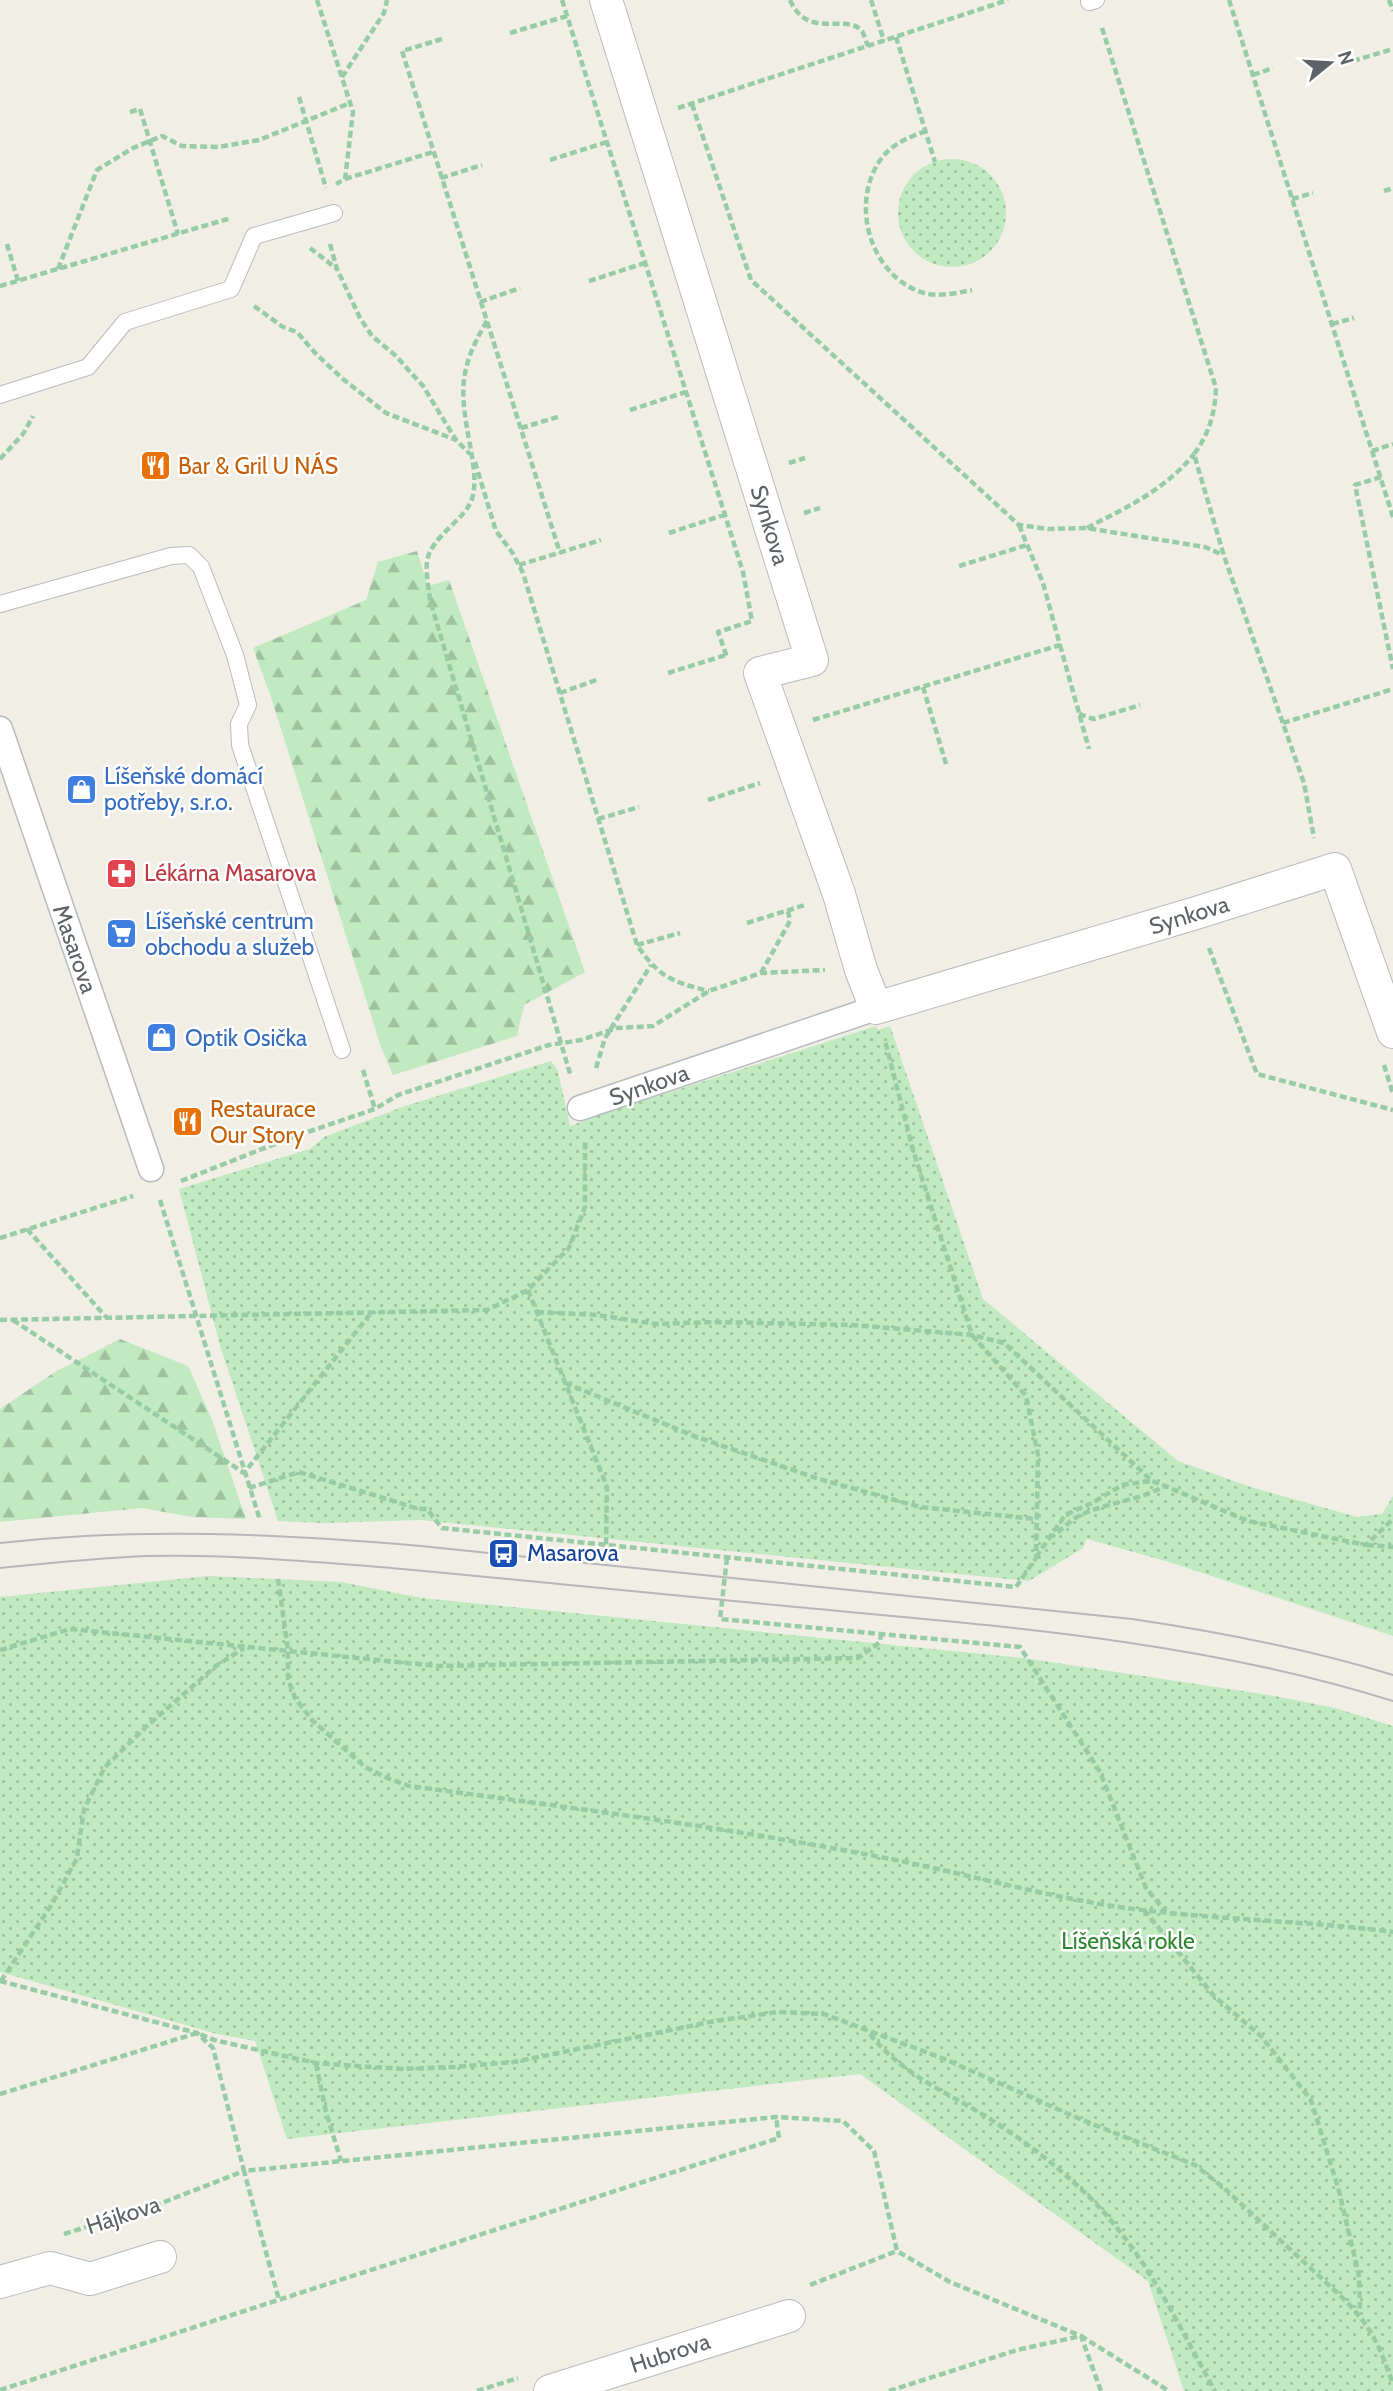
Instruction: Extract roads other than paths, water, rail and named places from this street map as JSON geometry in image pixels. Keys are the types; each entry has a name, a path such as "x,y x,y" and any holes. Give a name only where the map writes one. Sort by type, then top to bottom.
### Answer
{"street":[{"name":"Synkova","path":"606,0 812,660 760,673 839,894 861,970 876,1008"},
{"name":"Masarova","path":"0,729 153,1179"},
{"name":"Synkova","path":"580,1108 876,1008 1335,869 1387,1044"},
{"path":"0,2282 50,2268 90,2279 160,2257"},
{"name":"Hubrova","path":"550,2391 789,2316"}],"lane":[{"path":"0,395 88,367 125,322 231,289 254,236 328,214"},
{"path":"0,604 171,556 189,555 201,567 235,654 248,705 239,724 240,745 342,1050"}],"tram line":[{"path":"0,1543 105,1535 210,1534 421,1546 1132,1619 1264,1642 1393,1675"},
{"path":"0,1568 129,1557 206,1556 322,1562 509,1579 977,1624 1145,1645 1311,1678 1393,1701"}],"place":[{"name":"Bar & Gril U NÁS","path":"155,466"},
{"name":"Líšeňské domácí potřeby, s.r.o.","path":"81,789"},
{"name":"Lékárna Masarova","path":"121,873"},
{"name":"Líšeňské centrum obchodu a služeb","path":"122,934"},
{"name":"Optik Osička","path":"162,1038"},
{"name":"Restaurace Our Story","path":"187,1122"},
{"name":"Masarova","path":"504,1553"}],"park label":[{"name":"Líšeňská rokle","path":"1128,1941"}]}
